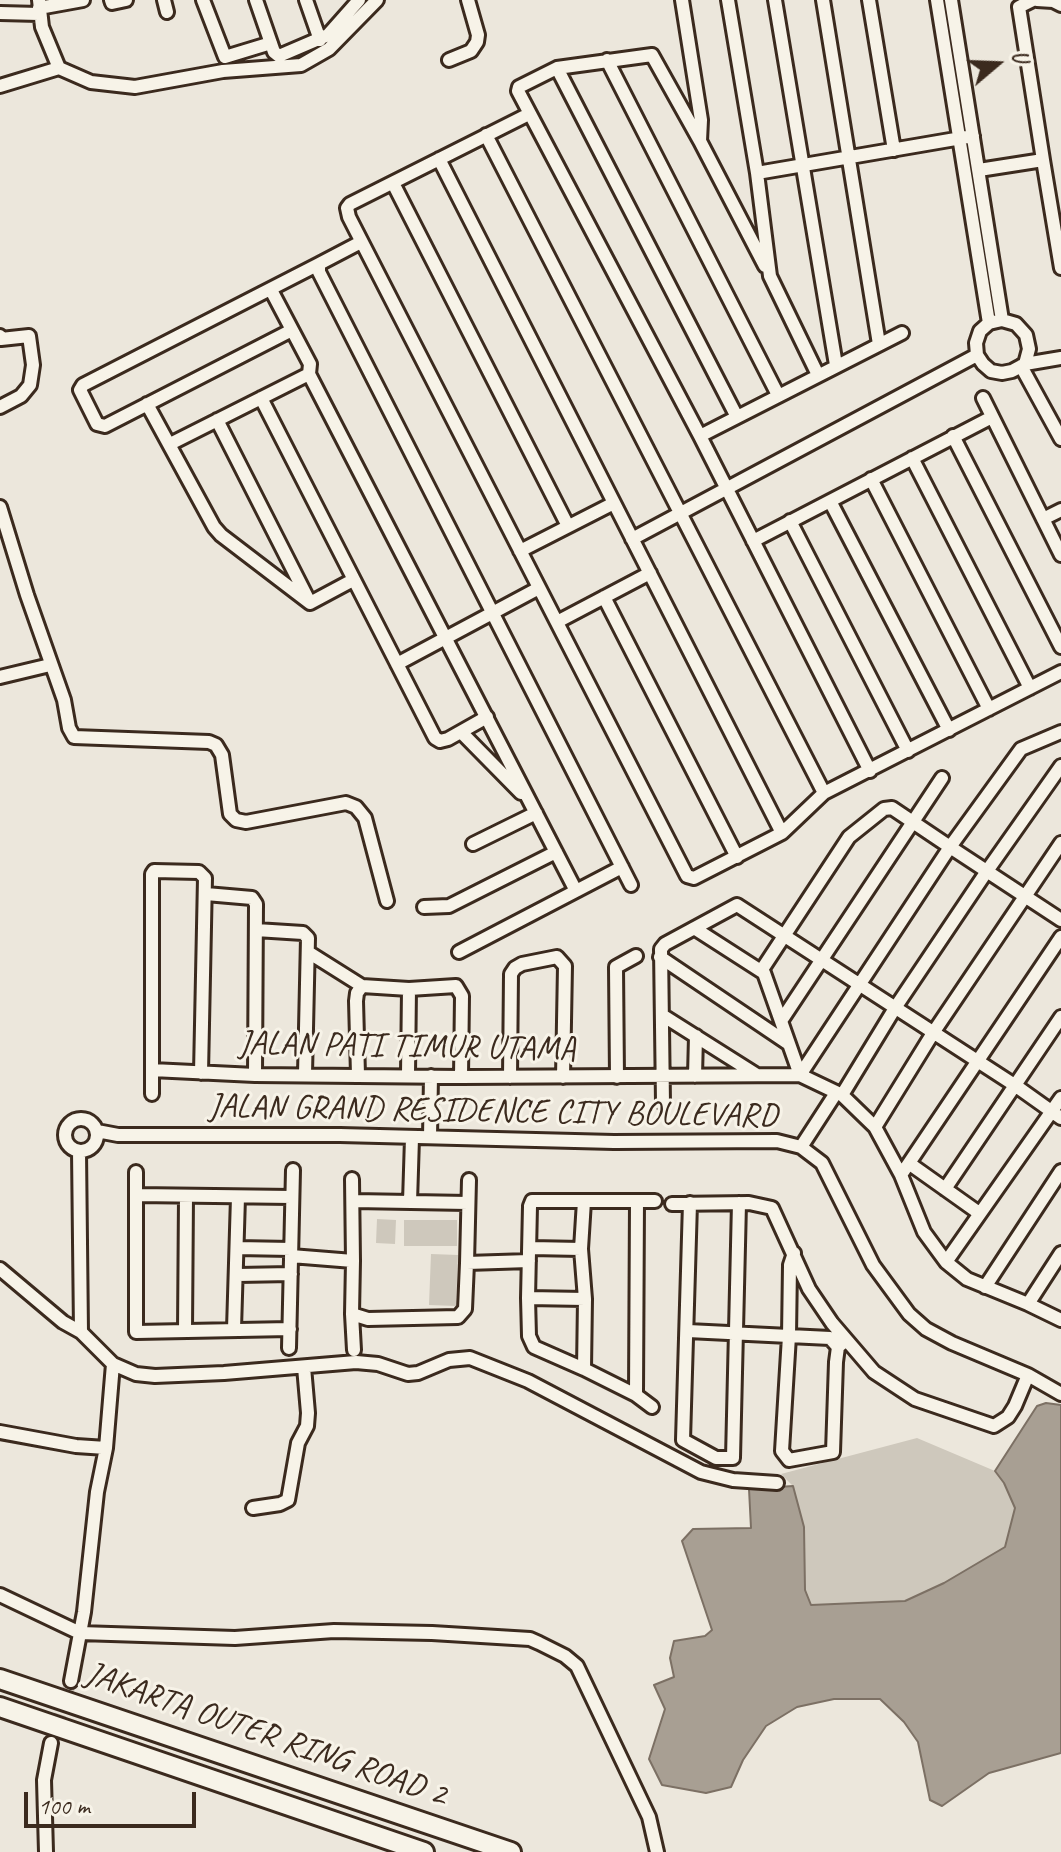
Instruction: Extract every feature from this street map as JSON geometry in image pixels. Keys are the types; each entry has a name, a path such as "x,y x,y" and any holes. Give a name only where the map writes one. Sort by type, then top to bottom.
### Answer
{"highway":[{"name":"JAKARTA OUTER RING ROAD 2","path":"0,1679 511,1852"},
{"name":"JAKARTA OUTER RING ROAD 2","path":"0,1707 424,1852"}],"street":[{"path":"0,13 83,0"},
{"path":"111,0 112,3 126,0"},
{"path":"203,0 225,57 271,43"},
{"path":"256,0 274,52 279,56 328,35 359,0"},
{"path":"306,0 320,40"},
{"path":"0,86 59,68 91,82 135,87 223,71 301,65 329,49 377,0"},
{"path":"449,60 471,51 477,42 477,28 468,0"},
{"path":"682,0 701,120 700,141"},
{"path":"728,0 757,173 770,276"},
{"path":"775,0 836,365"},
{"path":"823,0 879,344"},
{"path":"869,0 894,150"},
{"path":"937,0 967,137 979,170 996,321"},
{"path":"951,0 967,137 996,321"},
{"path":"1061,5 1053,1 1035,0 1019,7 1061,268"},
{"path":"39,8 59,68"},
{"path":"818,375 770,276 654,56 557,68 518,89 700,436 870,771"},
{"path":"607,60 778,395"},
{"path":"557,68 737,417"},
{"path":"529,114 347,208 361,242 687,876 694,878 782,833 824,793 1061,672"},
{"path":"486,135 824,793"},
{"path":"757,173 967,137"},
{"path":"439,159 782,833"},
{"path":"979,170 1043,160"},
{"path":"393,183 568,526"},
{"path":"292,330 101,427 80,388 361,242"},
{"path":"319,264 319,272 631,885"},
{"path":"271,290 310,364 309,374 576,891"},
{"path":"1061,358 1023,365 1002,373 991,371 977,355 976,343 980,331 996,321 1016,324 1026,335 1029,349 1023,365 1061,439"},
{"path":"700,436 902,333"},
{"path":"0,336 1,339 29,336 33,365 30,385 21,396 0,407"},
{"path":"632,539 977,355"},
{"path":"170,444 309,374"},
{"path":"261,398 435,738 440,741 487,717"},
{"path":"983,398 1061,555"},
{"path":"147,404 221,535 310,603"},
{"path":"753,541 992,417"},
{"path":"217,420 310,603"},
{"path":"953,436 1061,647"},
{"path":"912,458 1030,688"},
{"path":"871,479 989,709"},
{"path":"830,501 949,730"},
{"path":"520,551 614,503"},
{"path":"0,507 74,737 209,742 216,745 222,755 230,814 236,820 246,822 346,803 356,807 365,818 387,901"},
{"path":"1043,519 1061,510"},
{"path":"790,521 908,751"},
{"path":"557,622 650,573"},
{"path":"310,603 353,580"},
{"path":"397,664 539,588"},
{"path":"604,597 737,857"},
{"path":"0,677 50,665"},
{"path":"461,732 533,808"},
{"path":"800,1075 950,847 1021,749 1061,732"},
{"path":"801,1147 1061,766"},
{"path":"781,1021 942,778"},
{"path":"473,844 533,808"},
{"path":"761,971 856,829 888,808 1061,920"},
{"path":"875,1127 933,1033 1061,843"},
{"path":"424,907 449,906 556,852"},
{"path":"459,952 622,867"},
{"path":"152,1094 152,874 159,870 199,872 205,878 201,1073"},
{"path":"206,894 252,898 256,904 255,1075"},
{"path":"663,1103 662,946 741,905 1056,1115"},
{"path":"694,928 767,978 800,1075 839,1094 875,1127 905,1169 924,1232 946,1262 961,1276 1061,1320"},
{"path":"256,930 307,934 305,1074"},
{"path":"905,1169 1061,937"},
{"path":"308,952 362,986 409,989 456,986 461,990 461,1077"},
{"path":"617,1077 616,967 636,956"},
{"path":"510,1077 511,974 522,964 557,957 565,966 563,1077"},
{"path":"660,957 789,1044"},
{"path":"358,1075 356,1001 362,986"},
{"path":"408,1074 409,989"},
{"path":"662,1015 758,1076"},
{"path":"945,1189 1061,1017"},
{"path":"695,1076 696,1036"},
{"name":"JALAN PATI TIMUR UTAMA","path":"152,1070 255,1075 408,1074 461,1077 800,1075"},
{"path":"430,1137 431,1076"},
{"path":"946,1262 979,1213 1056,1115 1061,1098"},
{"name":"JALAN GRAND RESIDENCE CITY BOULEVARD","path":"81,1332 79,1151 68,1145 65,1133 77,1120 90,1121 97,1131 118,1135 340,1135 614,1142 777,1141 801,1147 822,1163 873,1265 909,1314 926,1329 952,1343 1028,1375 1061,1394"},
{"path":"79,1151 85,1151 95,1144 97,1131"},
{"path":"410,1202 412,1138"},
{"path":"905,1169 945,1189 979,1213"},
{"path":"289,1348 293,1170"},
{"path":"985,1287 1061,1171"},
{"path":"136,1172 136,1332 290,1329"},
{"path":"352,1179 354,1350"},
{"path":"352,1314 368,1319 458,1317 465,1309 469,1180"},
{"path":"137,1195 292,1197"},
{"path":"185,1331 186,1196"},
{"path":"234,1329 238,1197"},
{"path":"354,1201 468,1203"},
{"path":"652,1407 636,1395 534,1347 530,1342 528,1298 532,1201 655,1201"},
{"path":"584,1201 581,1249 585,1299 584,1369"},
{"path":"636,1395 637,1201"},
{"path":"690,1203 683,1440 716,1458 733,1458 739,1203"},
{"path":"672,1204 739,1203 772,1208 794,1253 809,1289 842,1344 833,1452 789,1460 782,1451 790,1265 794,1253"},
{"path":"237,1248 353,1261"},
{"path":"467,1263 581,1249"},
{"path":"1028,1304 1061,1253"},
{"path":"0,1269 63,1322 81,1332 113,1364 136,1374 155,1376 333,1363 378,1364 408,1374 449,1360 470,1358 528,1381 701,1472 722,1478 777,1483"},
{"path":"238,1275 291,1274"},
{"path":"528,1298 585,1299"},
{"path":"688,1331 830,1338 842,1344 891,1385 915,1399 990,1426 1008,1417 1028,1375"},
{"path":"71,1681 106,1448 113,1364"},
{"path":"253,1508 288,1500 298,1443 307,1426 304,1367"},
{"path":"0,1432 76,1446 106,1448"},
{"path":"0,1595 80,1633 209,1638 334,1631 530,1639 565,1656 577,1666 649,1817 657,1852"},
{"path":"46,1852 44,1780 51,1743"}],"shaded area":[{"path":"377,1219 396,1220 395,1244 376,1243"},
{"path":"404,1220 457,1220 457,1246 404,1246"},
{"path":"431,1254 458,1255 456,1306 429,1305"},
{"path":"1046,1403 1061,1405 1061,1753 989,1773 942,1806 930,1800 918,1742 904,1722 880,1699 834,1699 797,1707 766,1726 743,1760 731,1787 706,1793 662,1785 649,1759 665,1709 654,1685 674,1677 670,1658 674,1641 705,1636 712,1630 682,1541 693,1529 751,1528 749,1489 793,1486 804,1527 805,1590 811,1605 905,1601 944,1583 1005,1547 1015,1508 995,1471 1037,1406"},
{"path":"917,1438 995,1471 1015,1508 1005,1547 944,1584 904,1601 811,1606 805,1590 804,1527 793,1486 781,1474"}],"tunnel":[{"path":"51,1743 71,1681"}]}
